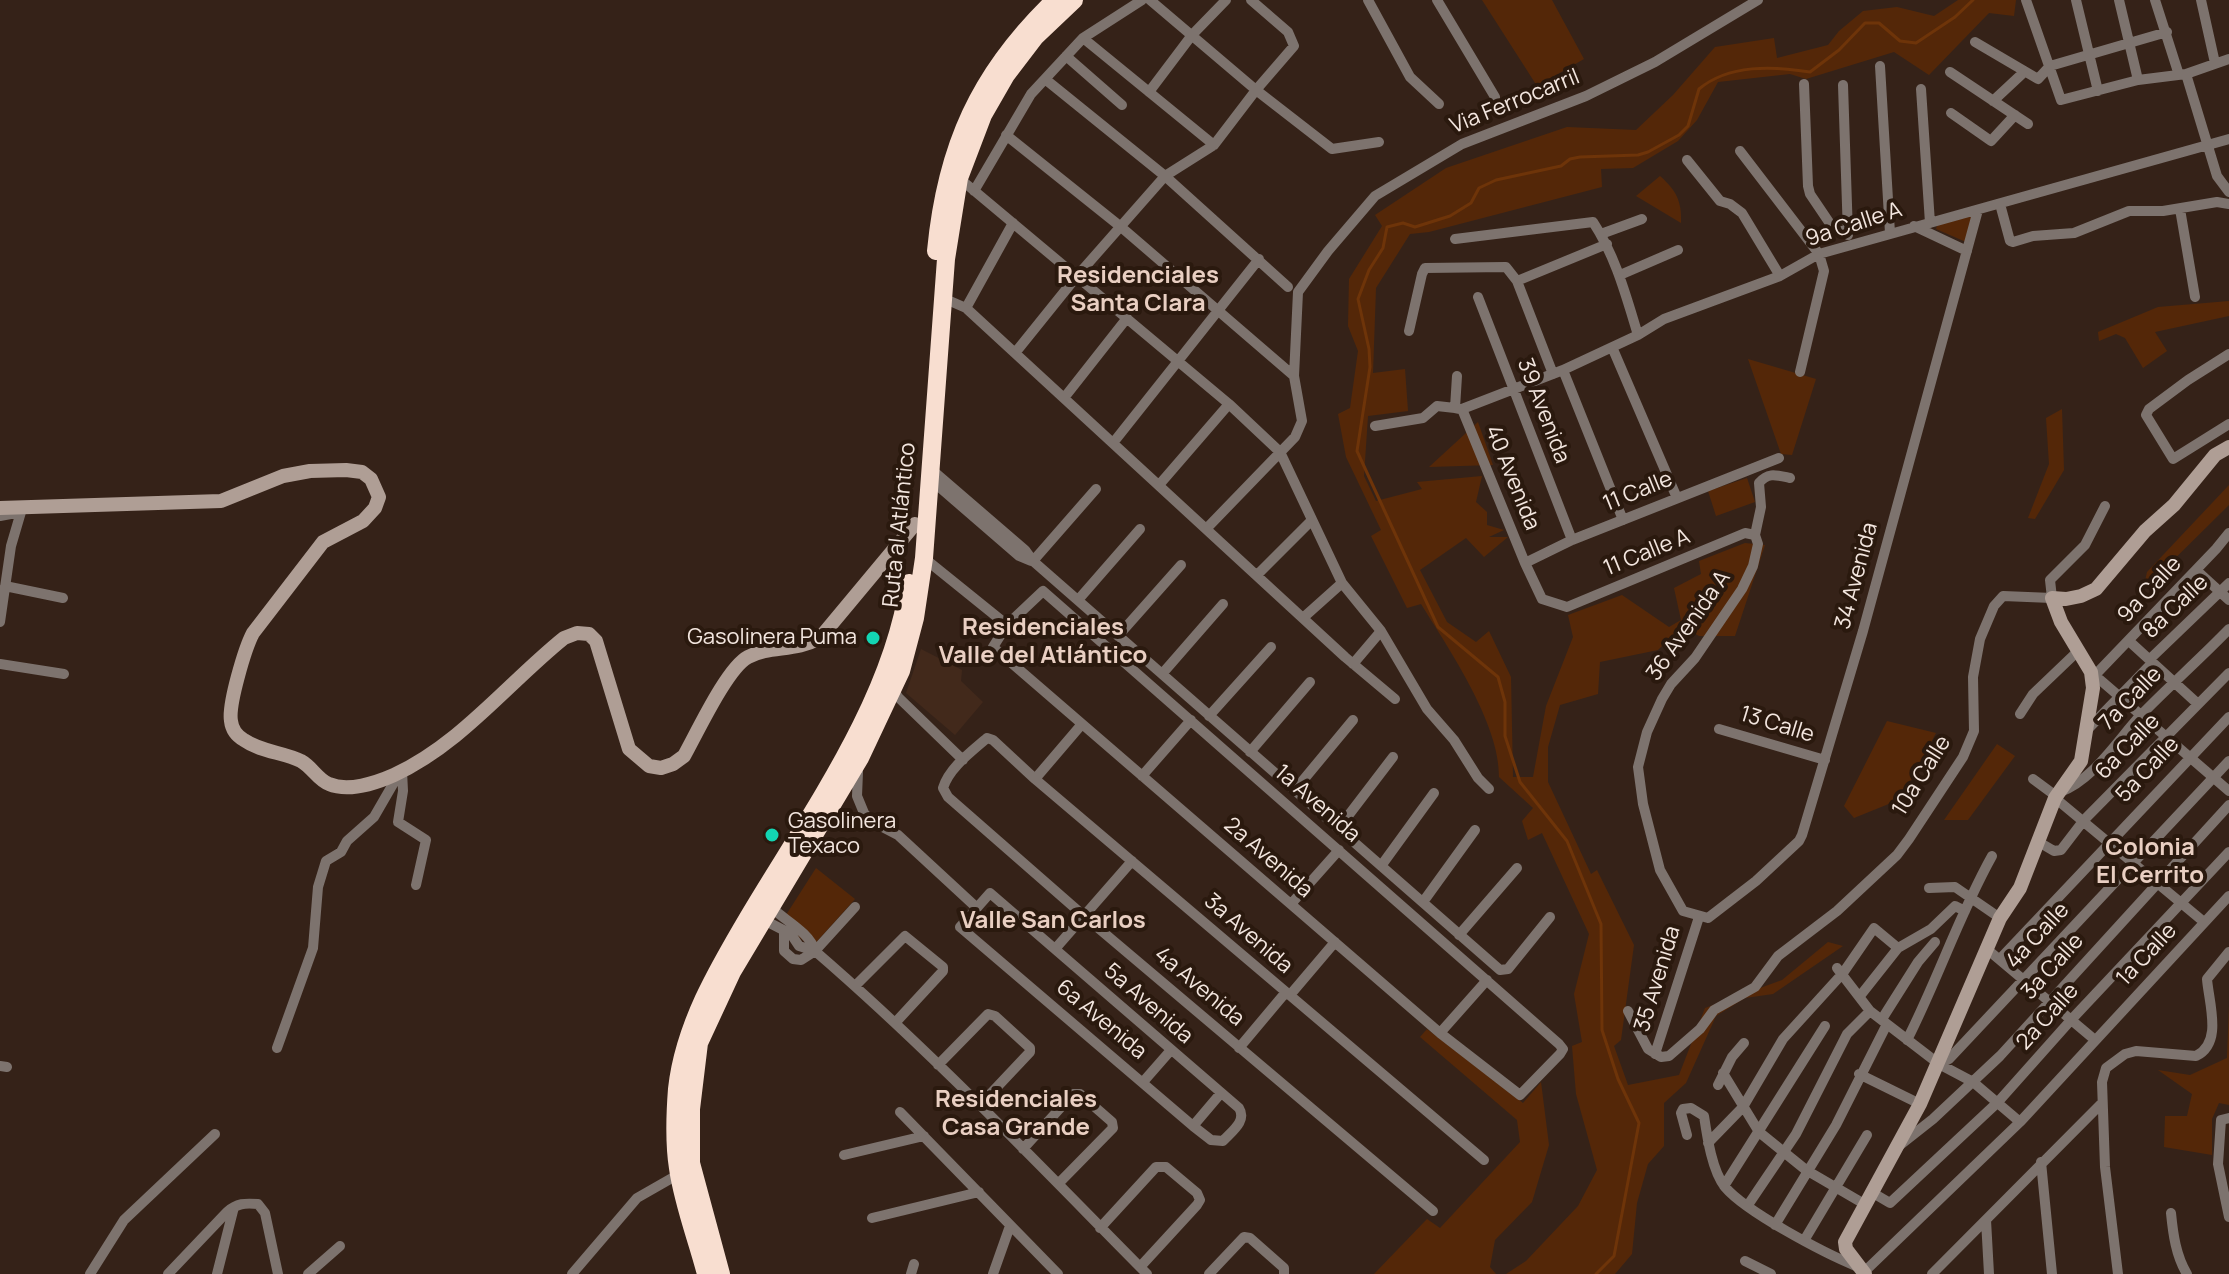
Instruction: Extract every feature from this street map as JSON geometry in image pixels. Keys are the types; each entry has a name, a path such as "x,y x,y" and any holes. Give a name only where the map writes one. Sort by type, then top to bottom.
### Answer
{"highway":[{"name":"Ruta al Atlántico","path":"721,1274 691,1163 693,1076 699,1043 732,972 768,914 779,881 862,724 888,667 908,588 939,219 947,174 970,111 994,70 1025,28 1055,0"},
{"name":"Ruta al Atlántico","path":"706,1274 679,1174 677,1100 686,1044 700,1006 724,959 860,758 893,689 915,618 924,558 946,259 983,115 1006,75 1035,37 1074,0"}],"main road":[{"name":"10a Calle","path":"2052,598 2081,596 2096,589 2145,531 2174,505 2215,455 2229,447"},
{"path":"0,508 21,510 221,501 283,476 310,471 362,472 371,479 379,497 375,508 353,528 323,542 253,633 247,644 231,709 235,733 245,741 301,761 330,785 367,785 401,771 432,752 496,702 564,638 577,633 589,634 596,641 629,749 649,766 661,768 673,764 684,756 734,668 749,657 805,646 820,638 915,524"},
{"path":"1862,1271 1846,1249 1845,1242 1898,1147 1994,954 2000,918 2020,888 2057,796 2081,761 2095,672 2061,622 2052,598"}],"street":[{"path":"1142,0 1083,38 1031,94 1006,135 967,184 1229,404 1280,452 1342,583 1381,631 1427,709 1489,789"},
{"path":"1150,0 1256,90 1332,149 1379,142"},
{"path":"1149,92 1192,35 1226,0"},
{"path":"1015,353 1077,276 1165,176 1214,145 1294,46 1288,32 1251,0"},
{"path":"1368,0 1410,77 1439,104"},
{"path":"1437,0 1495,97"},
{"name":"Via Ferrocarril","path":"1207,528 1295,437 1302,421 1294,376 1298,292 1375,196 1462,144 1586,96 1655,62 1758,0"},
{"path":"2026,0 2061,100 2138,80 2183,74 2229,59"},
{"path":"2076,0 2098,91"},
{"path":"2119,0 2138,80"},
{"path":"2155,0 2217,176 2229,192"},
{"path":"2201,0 2215,63"},
{"path":"1975,42 2023,73 2038,79 2050,66 2167,32"},
{"path":"1083,38 1214,145"},
{"path":"1066,56 1122,105"},
{"path":"1880,66 1890,233"},
{"path":"1950,72 2028,124"},
{"path":"1993,101 2023,73"},
{"path":"1045,79 1165,176 1288,287"},
{"path":"1804,84 1808,186 1835,231 1848,231"},
{"path":"1843,85 1850,244"},
{"path":"1921,89 1930,223"},
{"path":"1951,113 1991,141 2015,115"},
{"path":"1006,135 1121,227 1294,376"},
{"name":"9a Calle A","path":"1375,426 1423,418 1437,406 1458,408 1558,372 1638,335 1664,319 1780,276 1819,254 2229,139"},
{"path":"1740,151 1819,254 1824,271 1800,372"},
{"path":"1687,160 1720,201 1742,213 1780,276"},
{"path":"2000,204 2012,242 2033,236 2074,233 2129,211 2180,209 2217,202 2229,204"},
{"path":"2180,209 2195,297"},
{"name":"34 Avenida","path":"1699,917 1713,916 1799,841 1863,631 1978,210"},
{"path":"1517,281 1642,219"},
{"path":"1455,239 1592,222 1604,239 1620,275 1638,335"},
{"path":"966,308 1013,223"},
{"path":"1914,226 1967,251"},
{"path":"1620,275 1678,250"},
{"path":"1113,443 1259,259"},
{"path":"1409,331 1425,268 1507,268 1517,281 1623,520"},
{"name":"39 Avenida","path":"1478,297 1572,540"},
{"path":"943,298 966,308 1353,664 1395,699"},
{"path":"1064,398 1127,318"},
{"path":"1612,347 1677,498"},
{"path":"2229,354 2188,380 2149,409 2146,415 2173,459 2229,424"},
{"path":"1457,376 1458,408"},
{"path":"1159,485 1229,404"},
{"name":"40 Avenida","path":"1458,408 1527,568 1542,599 1553,605"},
{"name":"11 Calle","path":"1527,568 1572,540 1779,458"},
{"path":"930,474 1019,556 1033,561 1500,970 1505,971 1550,917"},
{"name":"36 Avenida A","path":"1699,917 1683,911 1660,870 1643,804 1638,767 1647,732 1671,684 1695,658 1742,589 1753,566 1761,507 1759,483 1764,477 1774,474 1790,478"},
{"path":"1033,561 1096,489"},
{"path":"2052,598 2050,580 2085,545 2105,506"},
{"path":"0,516 21,510"},
{"path":"0,622 11,546 21,510"},
{"path":"1257,575 1312,520"},
{"path":"1078,600 1140,529"},
{"name":"11 Calle A","path":"1553,605 1567,607 1745,533 1755,535"},
{"name":"9a Calle","path":"2095,672 2129,641 2229,533"},
{"path":"924,558 1007,625"},
{"path":"1118,636 1181,565"},
{"path":"2196,570 2225,596"},
{"path":"1304,617 1342,583"},
{"name":"8a Calle","path":"2085,731 2152,660 2225,596 2229,583"},
{"path":"5,586 63,598"},
{"name":"1a Avenida","path":"1007,625 1043,591 1563,1049 1518,1096"},
{"name":"10a Calle","path":"1655,1054 1669,1056 1700,1029 1714,1010 1755,987 1778,956 1837,911 1897,855 1963,757 1974,731 1975,666 1985,623 1997,600 2003,596 2052,598"},
{"path":"1162,674 1223,604"},
{"name":"2a Avenida","path":"1007,625 993,647 1440,1033 1518,1096"},
{"name":"7a Calle","path":"2057,796 2091,771 2141,715 2229,629"},
{"path":"1353,664 1381,631"},
{"path":"2129,641 2198,704"},
{"path":"1209,716 1271,647"},
{"path":"2020,714 2040,687 2078,651"},
{"path":"0,664 64,674"},
{"path":"2095,672 2119,697 2229,791"},
{"name":"6a Calle","path":"2037,841 2058,851 2084,820 2229,673"},
{"path":"1250,752 1310,682"},
{"path":"893,689 963,760"},
{"name":"5a Calle","path":"1994,954 2229,717"},
{"path":"1142,776 1191,720"},
{"path":"1295,790 1353,720"},
{"path":"1035,779 1082,724"},
{"name":"13 Calle","path":"1719,729 1825,760"},
{"name":"3a Avenida","path":"963,760 987,738 993,740 1484,1160"},
{"path":"1338,829 1393,757"},
{"path":"860,758 856,783 864,813 871,821 898,835 977,908"},
{"name":"4a Avenida","path":"963,760 946,780 943,788 948,797 1433,1211"},
{"name":"4a Calle","path":"1939,1064 1949,1059 2024,981 2229,761"},
{"path":"401,771 403,791 398,822 422,835 426,844 416,885"},
{"path":"277,1048 313,948 318,887 326,861 341,852 347,841 374,817 401,771"},
{"path":"2033,779 2204,922"},
{"path":"1381,866 1434,793"},
{"name":"3a Calle","path":"1898,1147 1973,1082 2229,805"},
{"path":"1423,902 1475,830"},
{"path":"1291,904 1339,850"},
{"name":"2a Calle","path":"1869,1199 1890,1203 1998,1102 2229,852"},
{"path":"1907,1040 1930,994 1970,897 1992,856"},
{"path":"1055,949 1132,861"},
{"path":"1459,935 1517,868"},
{"path":"1929,888 1955,887 2000,918"},
{"name":"5a Avenida","path":"977,908 990,893 1243,1113 1242,1120 1223,1141 1218,1142"},
{"name":"1a Calle","path":"1862,1271 2020,1122 2229,896"},
{"path":"1860,996 1898,948 1931,929 1955,906 1965,911"},
{"path":"815,951 855,907"},
{"name":"6a Avenida","path":"977,908 960,927 1193,1126 1218,1142"},
{"path":"768,914 790,931 799,946 815,951 895,1023 1059,1183 1100,1228 1143,1271 1200,1200 1197,1193 1161,1165 1100,1228"},
{"name":"35 Avenida","path":"1655,1054 1699,917"},
{"path":"1708,1143 1743,1107 1783,1039 1874,928 1898,948"},
{"path":"855,986 905,936 943,967 943,971 895,1023"},
{"path":"1239,1048 1335,942"},
{"path":"1775,1225 1836,1125 1884,1021 1918,962 1935,942"},
{"path":"2118,1274 2107,1196 2102,1103 2106,1068 2125,1054 2136,1051 2196,1056 2203,1052 2212,1038 2207,979 2229,952"},
{"path":"1994,954 2095,1040"},
{"path":"1840,970 1870,1011 1939,1064 1973,1082 2020,1122"},
{"path":"1440,1033 1487,980"},
{"path":"1628,1011 1648,1049 1655,1054"},
{"path":"1748,1205 1811,1107 1847,1034 1870,1011"},
{"path":"938,1065 988,1014 995,1016 1030,1048 1030,1052 980,1105"},
{"path":"1724,1186 1825,1026"},
{"path":"1718,1085 1732,1057 1744,1043"},
{"path":"1143,1082 1171,1050"},
{"path":"1723,1073 1759,1132 1783,1153 1835,1188 1869,1199"},
{"path":"1859,1074 1920,1104"},
{"path":"1023,1149 1076,1093 1112,1122 1113,1128 1059,1183"},
{"path":"1193,1126 1221,1093"},
{"path":"1932,1274 2102,1103"},
{"path":"1687,1135 1681,1113 1683,1109 1691,1108 1704,1116 1708,1143 1724,1186 1775,1225 1862,1271"},
{"path":"900,1112 1058,1274"},
{"path":"2229,1118 2221,1120 2218,1164 2229,1217"},
{"path":"90,1274 124,1220 215,1134"},
{"path":"1805,1239 1867,1135"},
{"path":"844,1155 924,1136"},
{"path":"2041,1162 2052,1274"},
{"path":"572,1274 637,1198 679,1174"},
{"path":"872,1218 979,1192"},
{"path":"168,1274 235,1205 258,1204 263,1210 278,1274"},
{"path":"217,1274 235,1205"},
{"path":"2171,1213 2173,1234 2187,1274"},
{"path":"1986,1220 1989,1274"},
{"path":"993,1274 1010,1226"},
{"path":"1209,1274 1244,1237 1250,1238 1284,1268 1284,1274"},
{"path":"308,1274 340,1246"},
{"path":"1745,1261 1771,1274"}],"shaded area":[{"path":"1482,0 1552,0 1584,59 1537,86"},
{"path":"1958,0 2016,0 2014,16 1989,13 1929,75 1894,52 1806,79 1790,74 1718,82 1697,120 1678,141 1633,168 1601,169 1602,187 1429,232 1410,234 1376,288 1373,373 1405,369 1408,411 1368,416 1364,476 1376,501 1422,489 1417,482 1482,476 1476,502 1487,512 1487,525 1504,530 1489,537 1508,537 1484,557 1466,538 1420,570 1447,622 1476,642 1489,631 1511,677 1513,777 1533,777 1546,706 1573,637 1568,615 1622,595 1669,627 1681,620 1674,588 1701,574 1699,561 1745,543 1765,545 1735,636 1699,636 1682,626 1658,650 1600,662 1598,694 1560,705 1548,747 1548,782 1591,874 1597,870 1634,945 1621,1040 1614,1046 1628,1085 1679,1075 1705,1008 1782,980 1828,942 1843,946 1773,994 1745,998 1716,1016 1686,1083 1664,1103 1664,1146 1648,1164 1637,1203 1632,1254 1615,1274 1506,1274 1526,1261 1578,1206 1597,1170 1576,1094 1572,1046 1582,1042 1574,994 1589,934 1542,833 1528,840 1522,821 1533,808 1499,777 1491,734 1471,688 1421,604 1407,608 1371,536 1381,530 1346,457 1338,414 1350,408 1358,351 1348,326 1349,279 1382,226 1375,215 1446,168 1567,127 1636,130 1673,95 1715,47 1774,38 1777,58 1828,45 1863,11 1897,7 1934,16"},
{"path":"1660,176 1677,196 1681,223 1636,196"},
{"path":"1972,215 1966,242 1936,229 1938,223"},
{"path":"2229,301 2229,316 2155,332 2167,351 2143,368 2125,338 2116,334 2099,341 2098,332 2158,307"},
{"path":"1748,359 1816,379 1792,455 1781,454"},
{"path":"2062,409 2064,470 2035,519 2028,518 2049,464 2046,418"},
{"path":"1478,422 1493,465 1429,467"},
{"path":"1747,478 1755,502 1716,516 1708,491"},
{"path":"2229,485 2229,505 2143,590 2147,572"},
{"path":"921,649 962,670 961,681 983,702 955,735 906,693"},
{"path":"1887,721 1936,733 1901,799 1854,818 1844,806"},
{"path":"1997,744 2015,756 1968,820 1944,820"},
{"path":"816,868 855,899 811,948 788,927 786,915"},
{"path":"2229,1005 2229,1105 2219,1103 2212,1119 2212,1155 2164,1147 2165,1116 2187,1116 2192,1094 2158,1070 2190,1075 2227,1058"},
{"path":"1427,1029 1523,1103 1541,1082 1549,1145 1532,1202 1495,1240 1490,1267 1496,1274 1374,1274 1427,1219 1440,1228 1520,1142 1517,1120 1420,1037"}],"waterway":[{"path":"1596,1274 1614,1256 1639,1123 1618,1079 1602,1030 1601,924 1567,841 1520,782 1505,736 1505,702 1498,677 1438,627 1357,451 1370,367 1358,299 1369,270 1383,248 1387,227 1403,223 1415,227 1450,216 1471,203 1479,188 1496,180 1561,166 1570,159 1580,157 1648,152 1679,135 1688,126 1699,89 1711,81 1752,69 1810,72 1839,50 1865,23 1879,23 1900,41 1916,43 1955,17 1973,0"}],"place":[{"name":"Gasolinera Puma","path":"873,638"},
{"name":"Gasolinera Texaco","path":"772,835"}],"district":[{"name":"Residenciales Santa Clara","path":"1138,290"},
{"name":"Residenciales Valle del Atlántico","path":"1043,642"},
{"name":"Colonia El Cerrito","path":"2150,862"},
{"name":"Valle San Carlos","path":"1053,921"},
{"name":"Residenciales Casa Grande","path":"1016,1114"}]}
